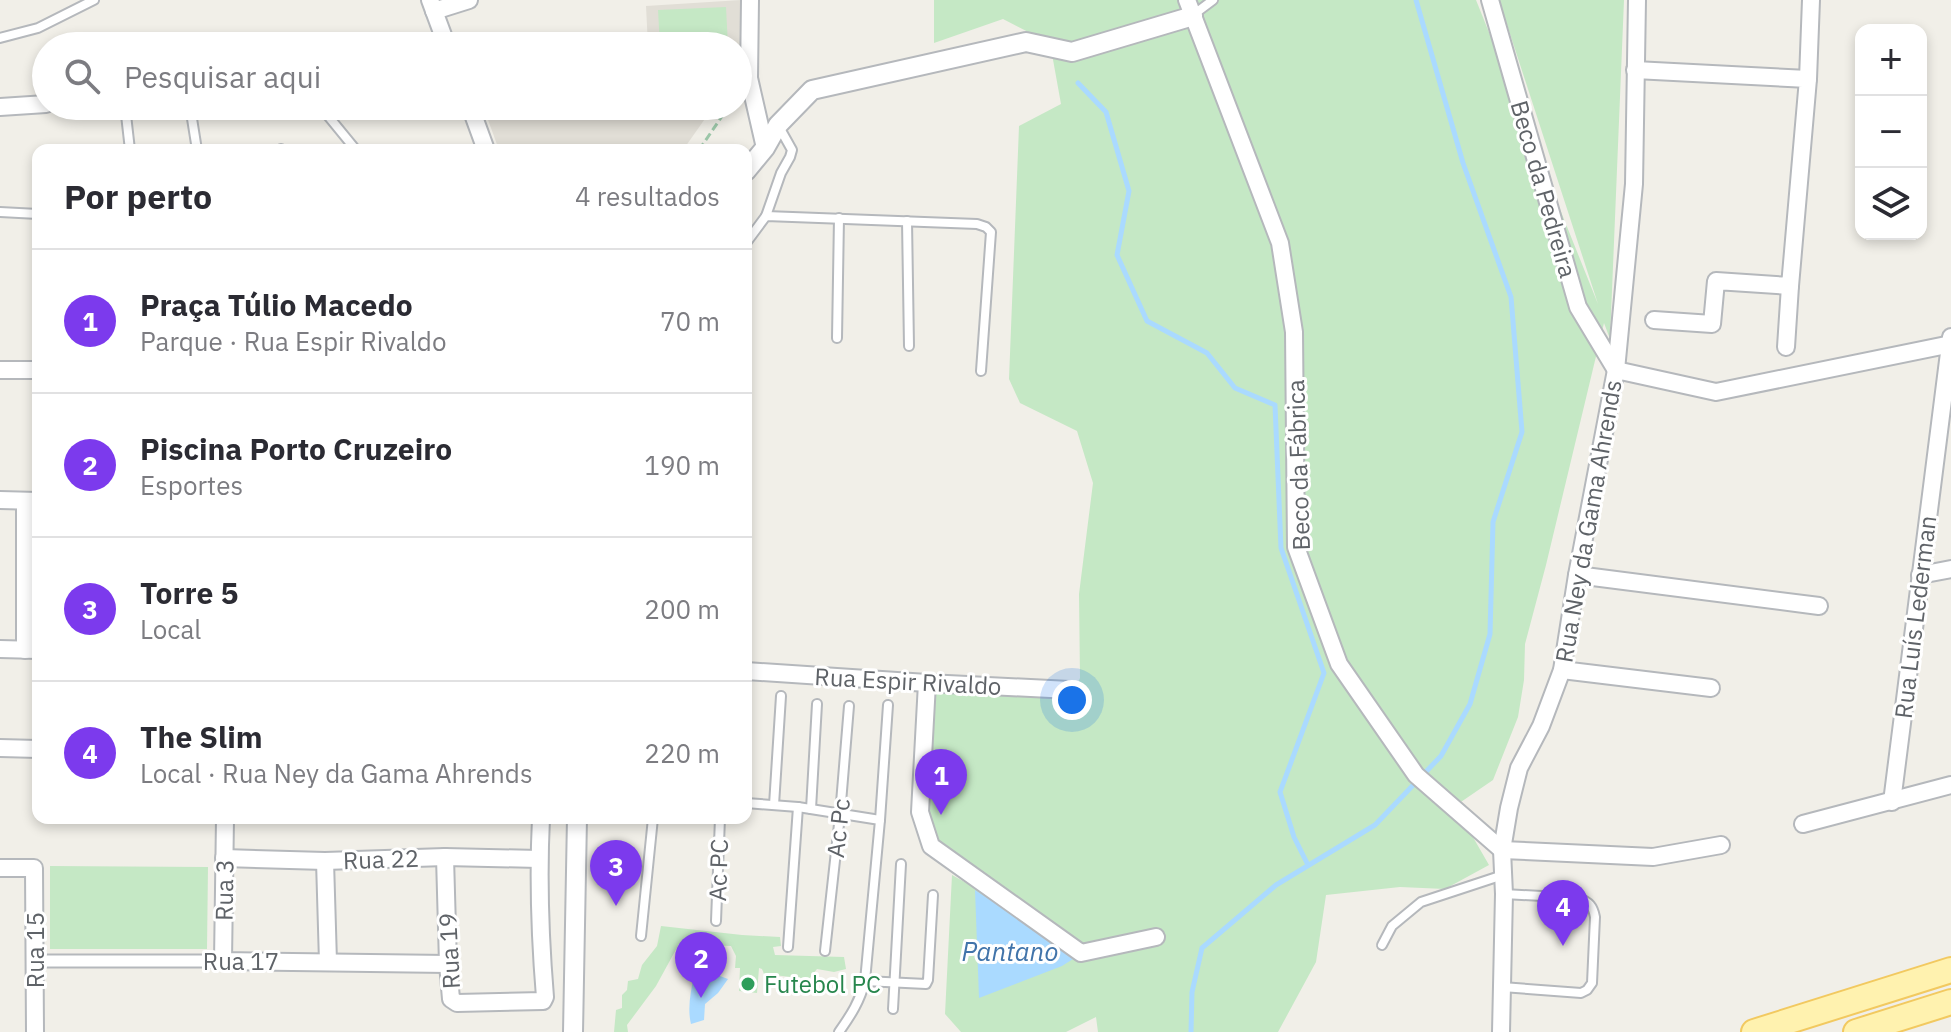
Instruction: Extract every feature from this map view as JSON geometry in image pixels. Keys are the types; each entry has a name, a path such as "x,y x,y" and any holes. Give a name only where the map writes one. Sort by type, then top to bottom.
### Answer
{"main road":[{"path":"1754,1032 1951,970"},
{"path":"1856,1032 1951,1002"}],"street":[{"path":"442,32 432,6 469,0"},
{"path":"750,0 750,32"},
{"name":"Beco da Pedreira","path":"1490,0 1578,307 1616,370"},
{"name":"Rua Ney da Gama Ahrends","path":"1501,1032 1502,850 1509,808 1519,768 1541,726 1562,670 1616,370 1634,184 1637,0"},
{"path":"1786,347 1808,79 1811,0"},
{"path":"752,164 778,125 812,90 1026,42 1072,52 1190,8"},
{"name":"Beco da Fábrica","path":"1190,8 1280,243 1294,332 1296,547 1339,664 1420,779 1502,850"},
{"path":"1635,70 1808,79"},
{"path":"752,91 765,148"},
{"path":"0,107 32,105"},
{"path":"475,120 484,144"},
{"path":"1654,320 1712,324 1716,281 1790,286"},
{"name":"Rua Luís Lederman","path":"1892,802 1951,337"},
{"path":"1616,370 1716,392 1951,344"},
{"path":"0,370 32,370"},
{"path":"0,500 32,501 32,650 0,649"},
{"path":"1920,575 1951,569"},
{"path":"1577,575 1819,606"},
{"path":"1562,670 1711,688"},
{"name":"Rua Espir Rivaldo","path":"752,671 1070,690"},
{"path":"927,683 920,812 931,846 1081,953 1156,937"},
{"path":"0,748 32,749"},
{"path":"1803,824 1951,785"},
{"name":"Rua 3","path":"223,961 225,824"},
{"path":"539,859 541,824"},
{"path":"573,1032 577,824"},
{"path":"1502,850 1653,857 1721,845"},
{"name":"Rua 22","path":"224,858 325,861 445,857 539,859"},
{"name":"Rua 19","path":"445,857 448,964 453,1002 543,1001 539,859"},
{"path":"325,861 328,962"},
{"name":"Rua 15","path":"0,868 34,868 35,1032"},
{"name":"Rua 17","path":"35,961 448,964"}],"lane":[{"path":"0,38 38,28 94,0"},
{"path":"1190,8 1213,0"},
{"path":"127,120 129,144"},
{"path":"192,120 196,144"},
{"path":"331,120 351,144"},
{"path":"752,235 766,216 792,150 778,125"},
{"path":"0,212 32,214"},
{"path":"766,216 977,224 986,227 991,232 981,371"},
{"path":"837,338 839,218"},
{"path":"907,221 909,346"},
{"path":"774,805 781,696"},
{"name":"Ac PC","path":"811,809 817,704"},
{"name":"Ac Pc","path":"839,1032 854,1012 865,981 888,705"},
{"name":"Ac Pc","path":"825,951 849,706"},
{"path":"752,803 880,820"},
{"name":"Ac Pc","path":"788,947 798,807"},
{"path":"641,936 652,824"},
{"name":"Ac PC","path":"716,921 720,824"},
{"path":"893,1009 901,864"},
{"path":"1382,945 1392,926 1421,902 1503,874"},
{"path":"1501,987 1581,993 1587,990 1592,983 1595,917 1593,907 1579,898 1504,894"},
{"path":"865,981 926,984 933,895"}],"path":[{"path":"703,144 719,120"}],"shaded area":[{"path":"741,0 741,32 647,32 646,6"},
{"path":"488,120 704,120 687,144 497,144"}],"green space":[{"path":"934,0 1476,0 1598,304 1499,0 1624,0 1610,339 1604,323 1525,644 1524,680 1518,717 1493,780 1455,806 1489,865 1445,889 1400,887 1326,895 1316,962 1278,1032 1098,1032 1096,1017 1066,1032 961,1032 945,1014 952,875 1077,944 935,839 925,810 935,686 1071,699 1080,678 1079,594 1093,483 1077,431 1020,403 1009,379 1019,126 1061,104 1050,43 1003,19 934,43"},
{"path":"726,7 727,32 659,32 658,10"},
{"path":"50,866 208,867 207,949 50,949"},
{"path":"661,926 780,937 781,946 773,947 775,955 844,957 846,969 834,972 817,969 809,979 773,975 766,979 759,968 757,993 739,991 740,968 735,968 736,956 731,946 679,944 656,986 627,1025 628,1032 614,1032 616,1010 622,1008 622,995 627,990 628,981 638,979 642,965 657,946"}],"water":[{"name":"Pantano","path":"975,890 1058,943 1073,959 979,998"},
{"path":"709,972 728,979 705,1004 704,1020 691,1024 689,1006 694,975"}],"waterway":[{"path":"1191,1032 1192,992 1202,948 1276,885 1375,825 1441,756 1470,704 1490,634 1493,522 1522,432 1511,297 1463,163 1416,0"},
{"path":"1078,83 1106,112 1129,191 1117,255 1147,321 1207,353 1235,388 1275,405 1281,548 1324,673 1280,792 1294,837 1308,865"}],"place":[{"name":"Praça Túlio Macedo","path":"941,815"},
{"name":"Torre 5","path":"616,906"},
{"name":"The Slim","path":"1563,946"},
{"name":"Futebol PC","path":"748,984"},
{"name":"Piscina Porto Cruzeiro","path":"701,998"}]}
